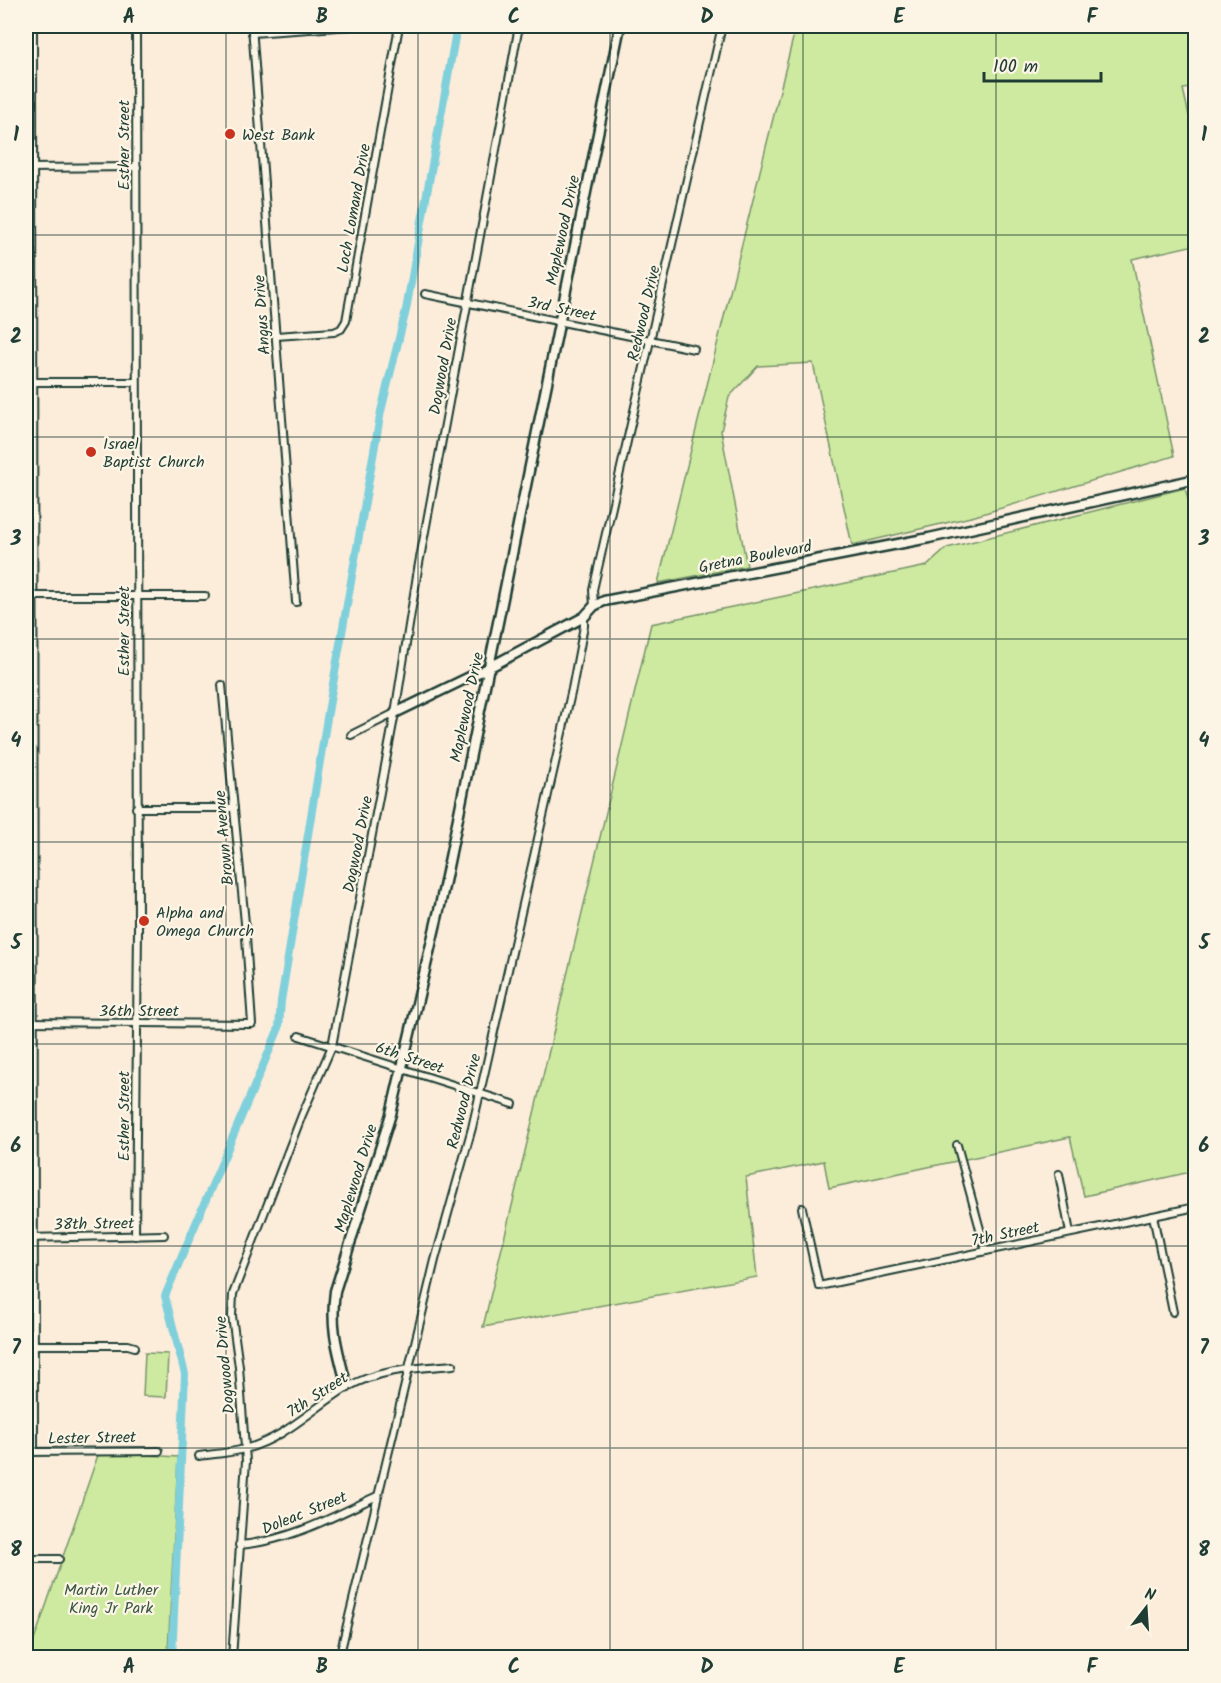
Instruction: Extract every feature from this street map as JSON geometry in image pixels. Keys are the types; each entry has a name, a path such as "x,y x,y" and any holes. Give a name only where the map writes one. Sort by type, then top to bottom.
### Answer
{"street":[{"path":"33,26 34,382 29,596 34,1022 34,1452"},
{"name":"Esther Street","path":"135,1236 137,1024 136,26"},
{"name":"Angus Drive","path":"252,26 296,602"},
{"path":"252,33 352,26"},
{"name":"Loch Lomand Drive","path":"276,336 334,332 342,329 346,321 399,26"},
{"name":"Dogwood Drive","path":"232,1658 245,1449 239,1367 232,1316 233,1294 302,1115 332,1046 395,713 418,569 519,26"},
{"name":"Maplewood Drive","path":"347,1387 333,1333 332,1313 335,1291 391,1114 440,906 620,26"},
{"name":"Redwood Drive","path":"594,606 593,590 722,26"},
{"path":"26,168 137,167"},
{"name":"3rd Street","path":"425,294 694,349"},
{"path":"26,382 136,382"},
{"name":"Gretna Boulevard","path":"351,735 490,667 584,617 594,606 617,597 929,538 1195,479"},
{"path":"29,596 205,596"},
{"name":"Redwood Drive","path":"339,1658 435,1260 479,1094 572,688 585,626 584,617"},
{"name":"Brown Avenue","path":"222,685 252,1024"},
{"path":"136,808 234,808"},
{"name":"36th Street","path":"26,1022 252,1024"},
{"name":"6th Street","path":"298,1036 513,1104"},
{"path":"957,1145 986,1251"},
{"path":"1059,1174 1070,1233"},
{"name":"7th Street","path":"802,1208 819,1286 1196,1207"},
{"path":"1153,1216 1173,1312"},
{"name":"38th Street","path":"26,1238 164,1235"},
{"path":"34,1345 135,1347"},
{"name":"7th Street","path":"199,1456 245,1449 261,1443 296,1424 347,1387 375,1376 409,1369 453,1365"},
{"name":"Lester Street","path":"26,1452 159,1450"},
{"name":"Doleac Street","path":"239,1545 265,1543 316,1525 377,1496"},
{"path":"26,1559 59,1559"}],"green space":[{"path":"796,26 1195,26 1195,87 1183,89 1195,142 1195,245 1132,259 1174,456 975,516 852,545 813,363 758,366 729,397 721,431 747,566 658,583"},
{"path":"1185,488 1196,530 1195,1171 1084,1196 1070,1137 829,1188 824,1161 746,1177 757,1277 483,1327 651,624 927,566 947,548"},
{"path":"145,1353 168,1354 166,1397 143,1396"},
{"name":"Martin Luther King Jr Park","path":"99,1452 178,1457 168,1652 164,1657 28,1658"}],"waterway":[{"path":"172,1658 185,1374 165,1296 279,1028 281,1001 327,718 381,411 406,310 457,26"}],"place":[{"name":"West Bank","path":"230,134"},
{"name":"Israel Baptist Church","path":"91,452"},
{"name":"Alpha and Omega Church","path":"144,921"}]}
